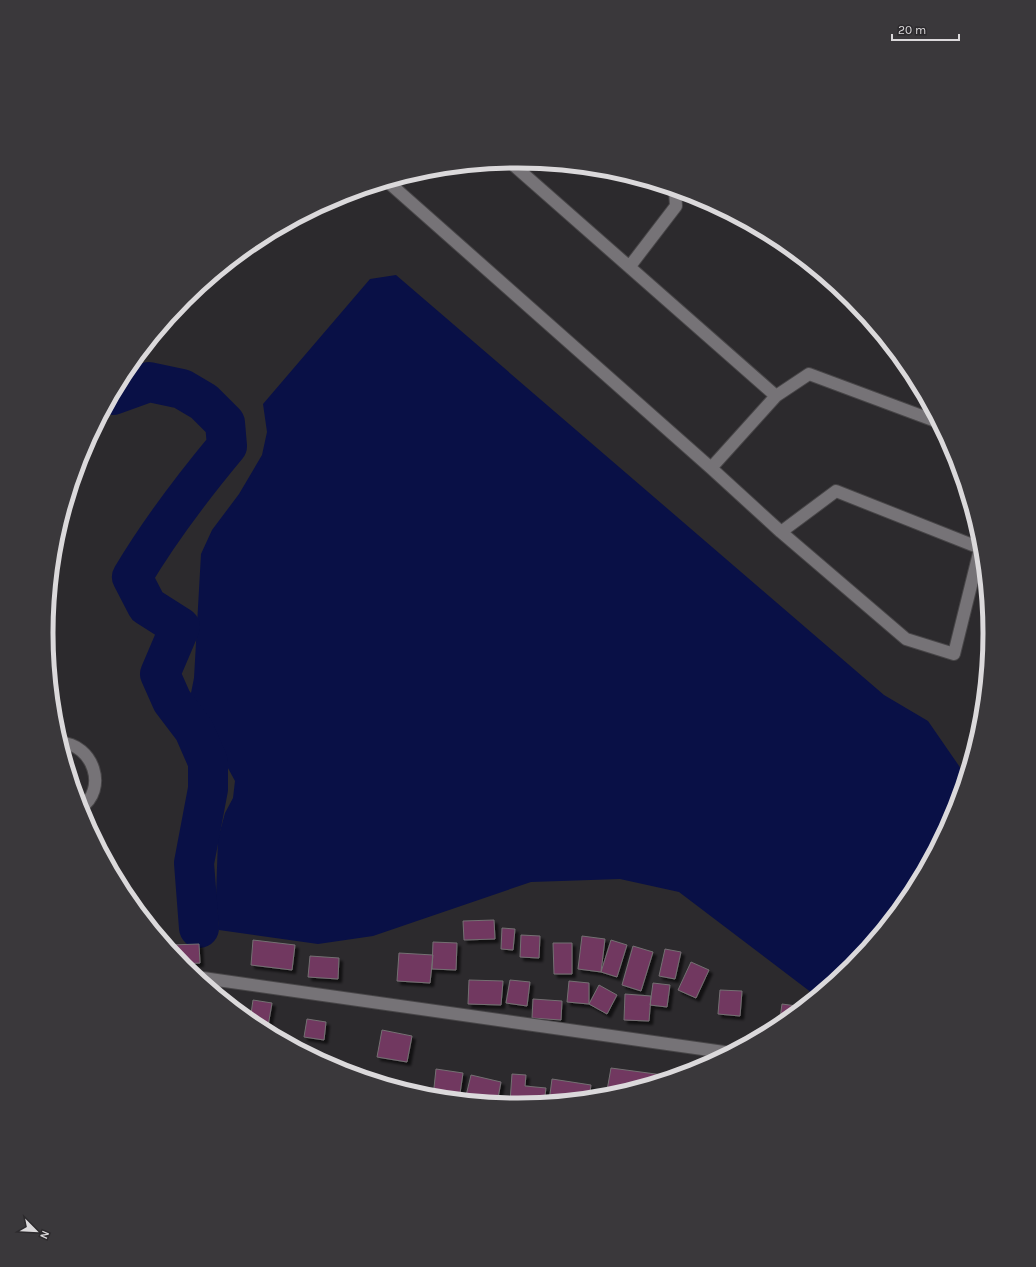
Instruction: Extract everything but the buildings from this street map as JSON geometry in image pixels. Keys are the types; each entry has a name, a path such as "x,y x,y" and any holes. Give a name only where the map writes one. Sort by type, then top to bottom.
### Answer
{"street":[{"path":"517,168 776,396"},
{"path":"392,186 711,468 781,532 906,639 954,654 977,562"},
{"path":"630,266 676,206 675,196"},
{"path":"711,468 776,396 809,374 930,419"},
{"path":"781,532 836,491 974,544"},
{"path":"67,745 77,747 86,755 92,764 95,775 95,787 90,798 85,803"},
{"path":"206,978 724,1051"}],"shaded area":[{"path":"396,275 884,695 928,721 962,770 948,811 935,839 905,892 868,940 825,983 812,993 679,892 620,879 531,882 373,936 318,944 219,930 216,897 218,839 225,813 233,798 235,781 190,698 194,678 201,554 212,530 239,494 262,455 267,432 263,404 370,279"}],"waterway":[{"path":"120,392 149,382 182,389 204,402 225,423 227,446 177,510 132,577 147,606 180,627 160,674 172,701 194,730 208,762 208,789 194,863 199,928"}]}
